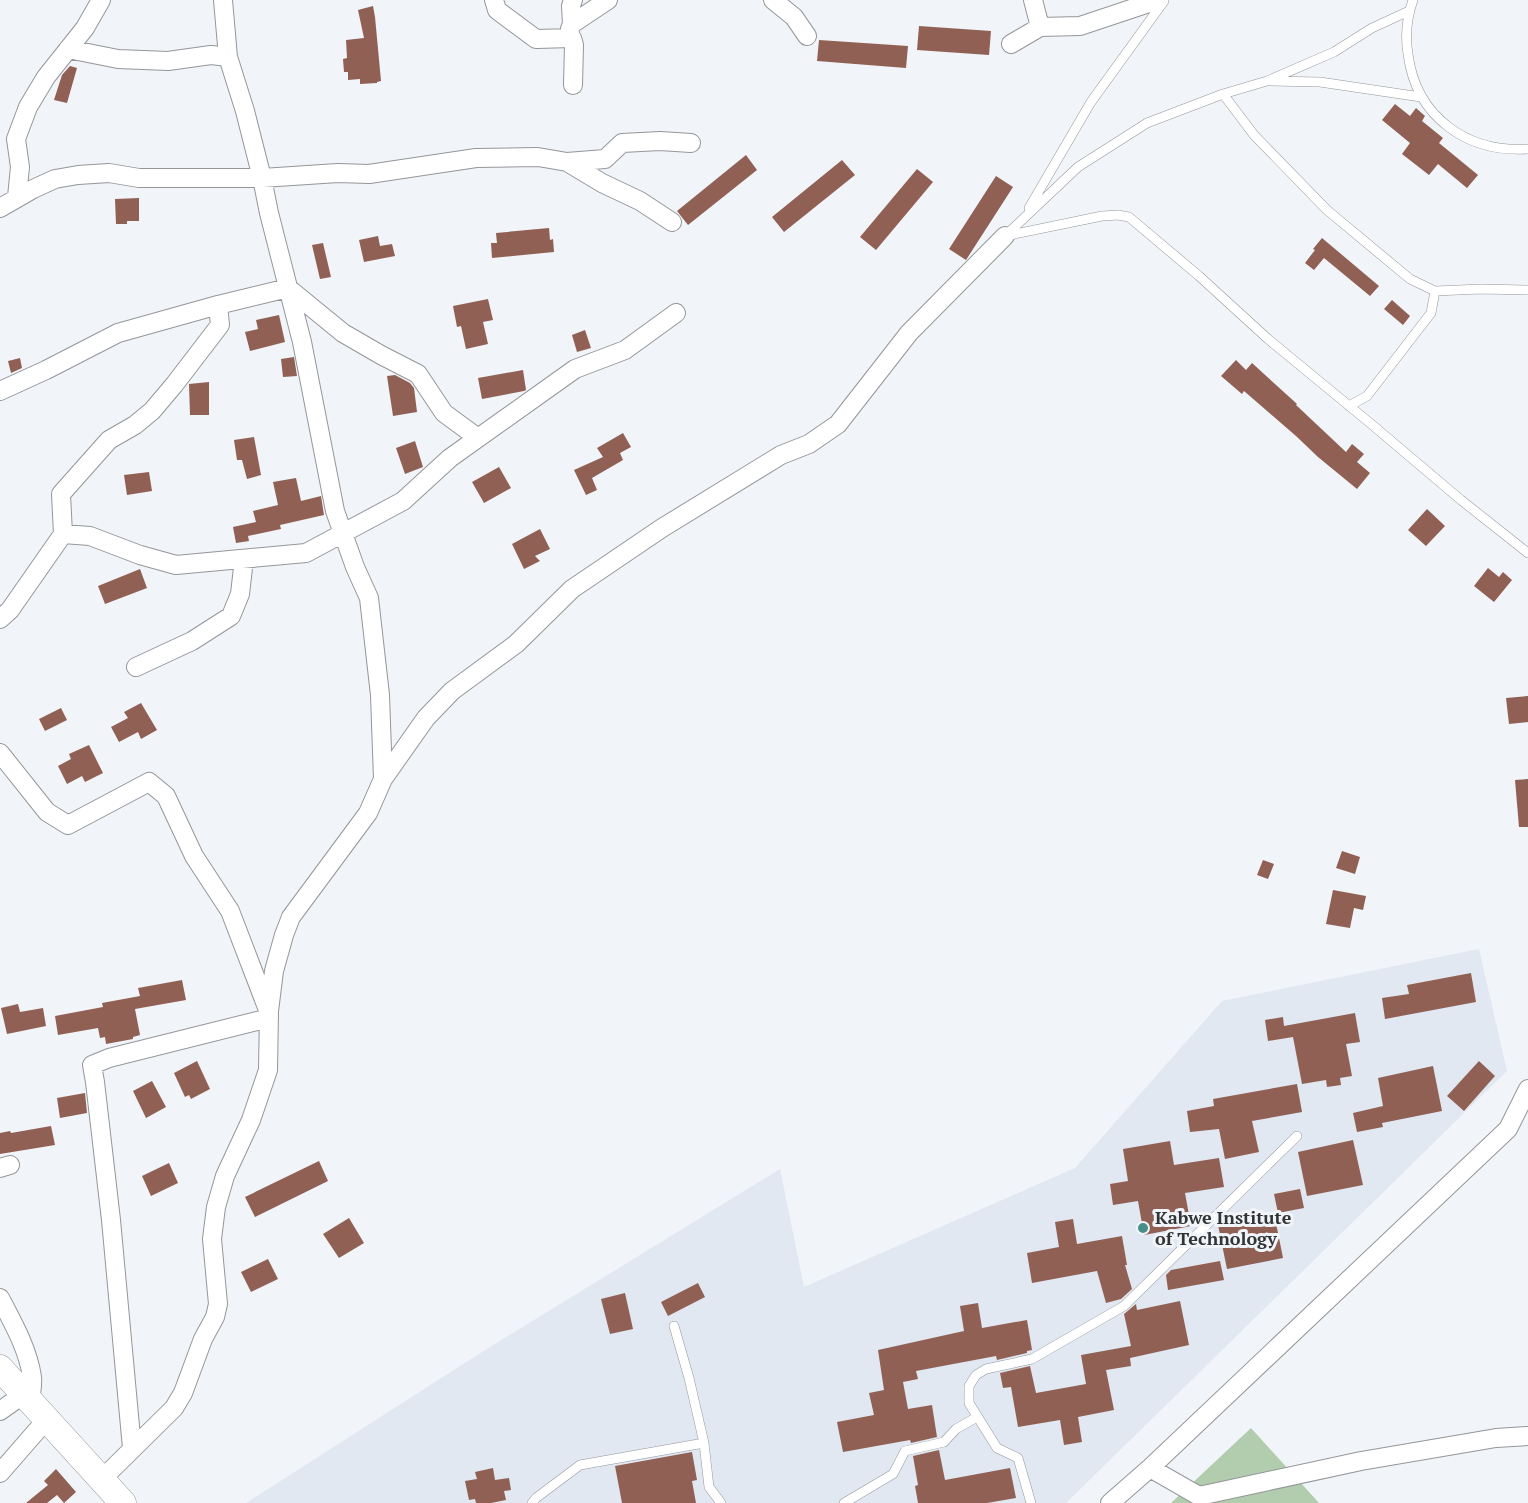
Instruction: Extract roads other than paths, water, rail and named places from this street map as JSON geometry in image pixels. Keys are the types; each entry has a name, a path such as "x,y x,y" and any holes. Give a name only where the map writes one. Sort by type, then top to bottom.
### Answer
{"street":[{"path":"17,197 20,167 8,138 46,77 85,28 101,0"},
{"path":"223,0 228,57 245,111 302,342 335,511 369,598 380,695 383,779"},
{"path":"494,0 497,10 536,39 571,31 608,0"},
{"path":"573,0 571,6 571,31 574,45 573,85"},
{"path":"774,0 794,17 807,36"},
{"path":"1033,0 1040,27"},
{"path":"1011,44 1040,27 1080,26 1158,0"},
{"path":"69,49 118,59 168,61 211,55 228,57"},
{"path":"0,208 17,197 55,179 78,175 109,173 139,178 262,178 338,173 369,174 476,158 538,157 567,162 605,159 622,143 660,141 692,143"},
{"path":"567,162 602,183 640,201 672,222"},
{"path":"101,1480 174,1408 183,1394 203,1339 215,1317 218,1304 212,1239 216,1207 225,1176 251,1120 268,1070 269,1015 274,971 291,917 368,813 383,779 426,718 452,691 516,644 572,589 662,528 782,455 809,444 838,424 909,333 1005,236"},
{"path":"0,391 118,333 288,288"},
{"path":"288,288 343,333 418,374 444,413 478,438"},
{"path":"0,619 9,610 63,534 61,494 110,440 135,425 152,411 174,385 220,325 218,305"},
{"path":"63,534 90,536 140,555 176,565 306,553 403,501 450,458 575,369 625,350 676,313"},
{"path":"136,667 192,641 231,616 240,594 244,559"},
{"path":"0,753 47,812 68,825 149,782 166,796 194,856 230,911 269,1015"},
{"path":"132,1448 111,1220 92,1065 109,1058 269,1015"},
{"path":"1110,1503 1150,1468 1508,1129 1528,1089"},
{"path":"0,1298 21,1338 32,1379 34,1405 0,1473"},
{"path":"0,1368 123,1503"},
{"path":"0,1411 34,1405"},
{"path":"1150,1468 1199,1496 1361,1461 1496,1438 1528,1436"}],"lane":[{"path":"1023,218 1091,102 1164,0"},
{"path":"1413,0 1409,11 1407,46 1409,64 1421,97 1431,111 1459,134 1492,147 1528,150"},
{"path":"1005,236 1078,167 1147,123 1223,94 1268,81 1334,52 1372,28 1409,11"},
{"path":"1268,81 1320,82 1421,97"},
{"path":"1223,94 1254,135 1327,210 1410,279 1435,291 1528,290"},
{"path":"1005,236 1102,216 1118,215 1129,218 1199,276 1268,339 1528,553"},
{"path":"1349,406 1367,396 1431,313 1435,291"},
{"path":"1031,1503 1018,1458 996,1448 969,1403 969,1386 976,1375 986,1369 1032,1359 1124,1306 1297,1136"},
{"path":"674,1326 704,1443 708,1487 722,1503"},
{"path":"844,1503 893,1474 905,1451 944,1442 956,1429 977,1417"},
{"path":"532,1503 580,1465 704,1443"}],"place":[{"name":"Kabwe Institute of Technology","path":"1143,1228"}]}
